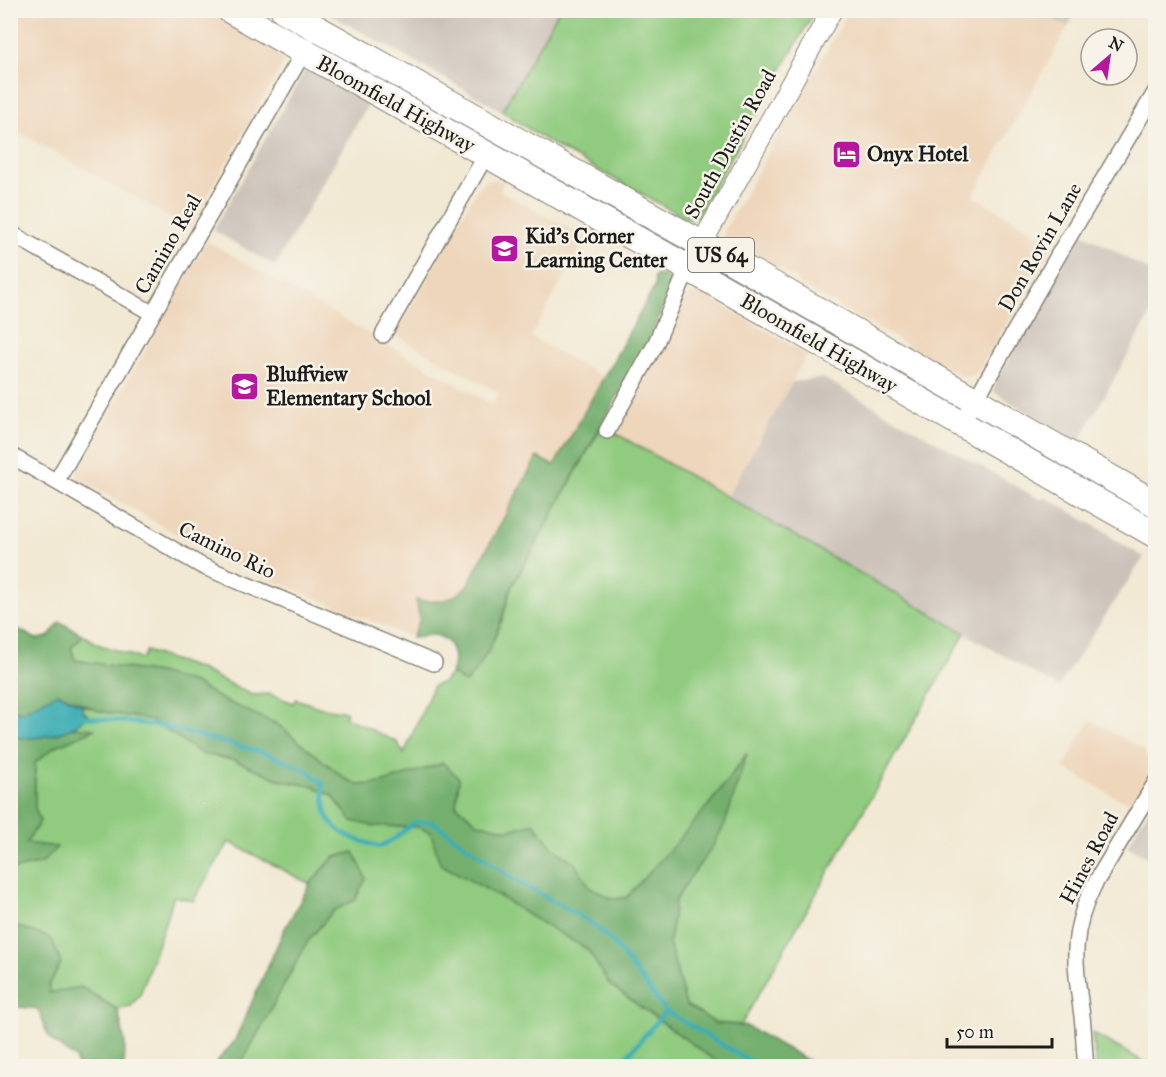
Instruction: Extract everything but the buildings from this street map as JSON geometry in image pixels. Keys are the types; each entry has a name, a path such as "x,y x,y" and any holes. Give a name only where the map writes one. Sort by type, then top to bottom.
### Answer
{"highway":[{"name":"Bloomfield Highway","path":"230,10 1155,535"},
{"name":"Bloomfield Highway","path":"284,10 702,243 1155,504"}],"street":[{"name":"South Dustin Road","path":"607,431 655,345 688,268 832,10"},
{"name":"Camino Real","path":"57,480 316,29"},
{"name":"Don Rovin Lane","path":"961,425 1062,247 1155,91"},
{"path":"383,335 486,154"},
{"path":"10,233 152,313"},
{"name":"Camino Rio","path":"10,455 57,480 202,566 434,663"},
{"name":"Hines Road","path":"1086,1066 1076,975 1075,947 1078,927 1084,906 1094,885 1155,782"}],"shaded area":[{"path":"11,11 209,11 284,54 282,65 189,228 11,128"},
{"path":"324,11 559,11 502,111"},
{"path":"849,11 1037,11 1068,27 973,196 1055,243 973,376 962,376 797,283 798,280 759,257 751,256 728,244 724,238 724,231"},
{"path":"1037,11 1077,11 1068,27"},
{"path":"307,67 369,103 275,266 213,230"},
{"path":"496,179 504,182 500,191 586,238 531,337 603,377 554,466 537,457 466,587 450,599 439,602 416,600 420,619 412,638 221,559 77,478 77,471 207,241 493,405 499,393 395,335 479,186 486,181"},
{"path":"1081,232 1155,274 1156,305 1078,443 994,392 996,381"},
{"path":"698,291 807,355 727,497 615,433 663,347 684,300 690,294"},
{"path":"823,378 1039,499 1047,498 1144,557 1058,687 727,497 792,382"},
{"path":"1090,720 1144,750 1150,762 1155,765 1135,802 1119,799 1063,768"},
{"path":"1155,798 1155,861 1127,846"}],"green space":[{"path":"559,10 815,11 698,215 687,219 553,145 502,111"},
{"path":"654,276 669,278 672,286 651,336 511,588 488,651 465,683 451,673 454,660 449,643 439,636 412,638 420,619 416,600 443,600 455,596 466,587 537,457 554,466 655,286"},
{"path":"601,428 615,433 965,633 741,1025 715,1023 686,1005 669,943 675,901 735,791 746,755 697,821 626,898 612,899 590,888 575,863 554,849 534,823 509,830 477,823 456,804 459,779 443,763 381,783 358,785 194,683 158,673 75,660 71,648 83,635 97,644 142,659 146,651 200,669 252,695 270,694 293,703 296,699 318,707 347,712 345,717 397,742 404,754 433,686 444,682 451,673 465,683 502,621 511,588"},
{"path":"60,622 83,635 71,648 75,660 158,673 194,683 223,700 277,724 346,779 358,785 381,783 443,763 459,778 456,805 477,823 509,830 534,823 554,849 575,863 590,887 612,899 626,898 704,810 747,753 725,824 711,849 675,901 669,943 686,1005 715,1023 746,1026 818,1066 723,1066 610,985 587,949 440,864 431,833 419,827 372,826 352,821 332,795 312,786 283,781 234,760 202,754 151,720 99,711 58,693 22,712 11,710 10,631 18,629 36,639 48,637"},
{"path":"82,705 99,711 151,720 202,754 234,760 283,781 312,786 332,795 343,810 372,826 419,827 431,833 504,899 588,949 610,985 723,1066 240,1066 308,941 333,911 355,900 366,878 334,857 310,884 229,842 193,901 174,896 140,995 131,1006 118,1010 81,987 48,993 49,985 61,963 13,925 11,927 10,870 41,863 56,847 25,844 40,821 35,808 35,763 54,747 93,730 73,727 81,717"},
{"path":"73,727 95,729 54,747 35,763 35,808 40,821 26,843 57,847 42,863 11,870 10,736 55,734"},
{"path":"354,852 366,878 355,900 333,911 308,941 240,1066 213,1066 234,1042 284,930 310,884 334,857"},
{"path":"13,925 51,938 61,963 49,985 49,993 81,987 118,1010 125,1043 124,1066 77,1066 75,1058 50,1038 38,1009 11,1006 10,927"},
{"path":"1092,1033 1151,1066 1096,1066"}],"water":[{"path":"58,693 82,705 83,711 90,717 67,730 51,735 34,738 11,736 11,710 22,712"}],"waterway":[{"path":"86,717 162,726 268,754 308,771 323,784 326,809 332,824 350,837 379,847 394,839 415,822 433,822 515,880 587,920 611,940 666,1011 758,1066"},
{"path":"613,1066 627,1056 666,1011"}],"place":[{"name":"Onyx Hotel","path":"846,154"},
{"name":"Kid's Corner Learning Center","path":"504,248"},
{"name":"Bluffview Elementary School","path":"245,386"}]}
